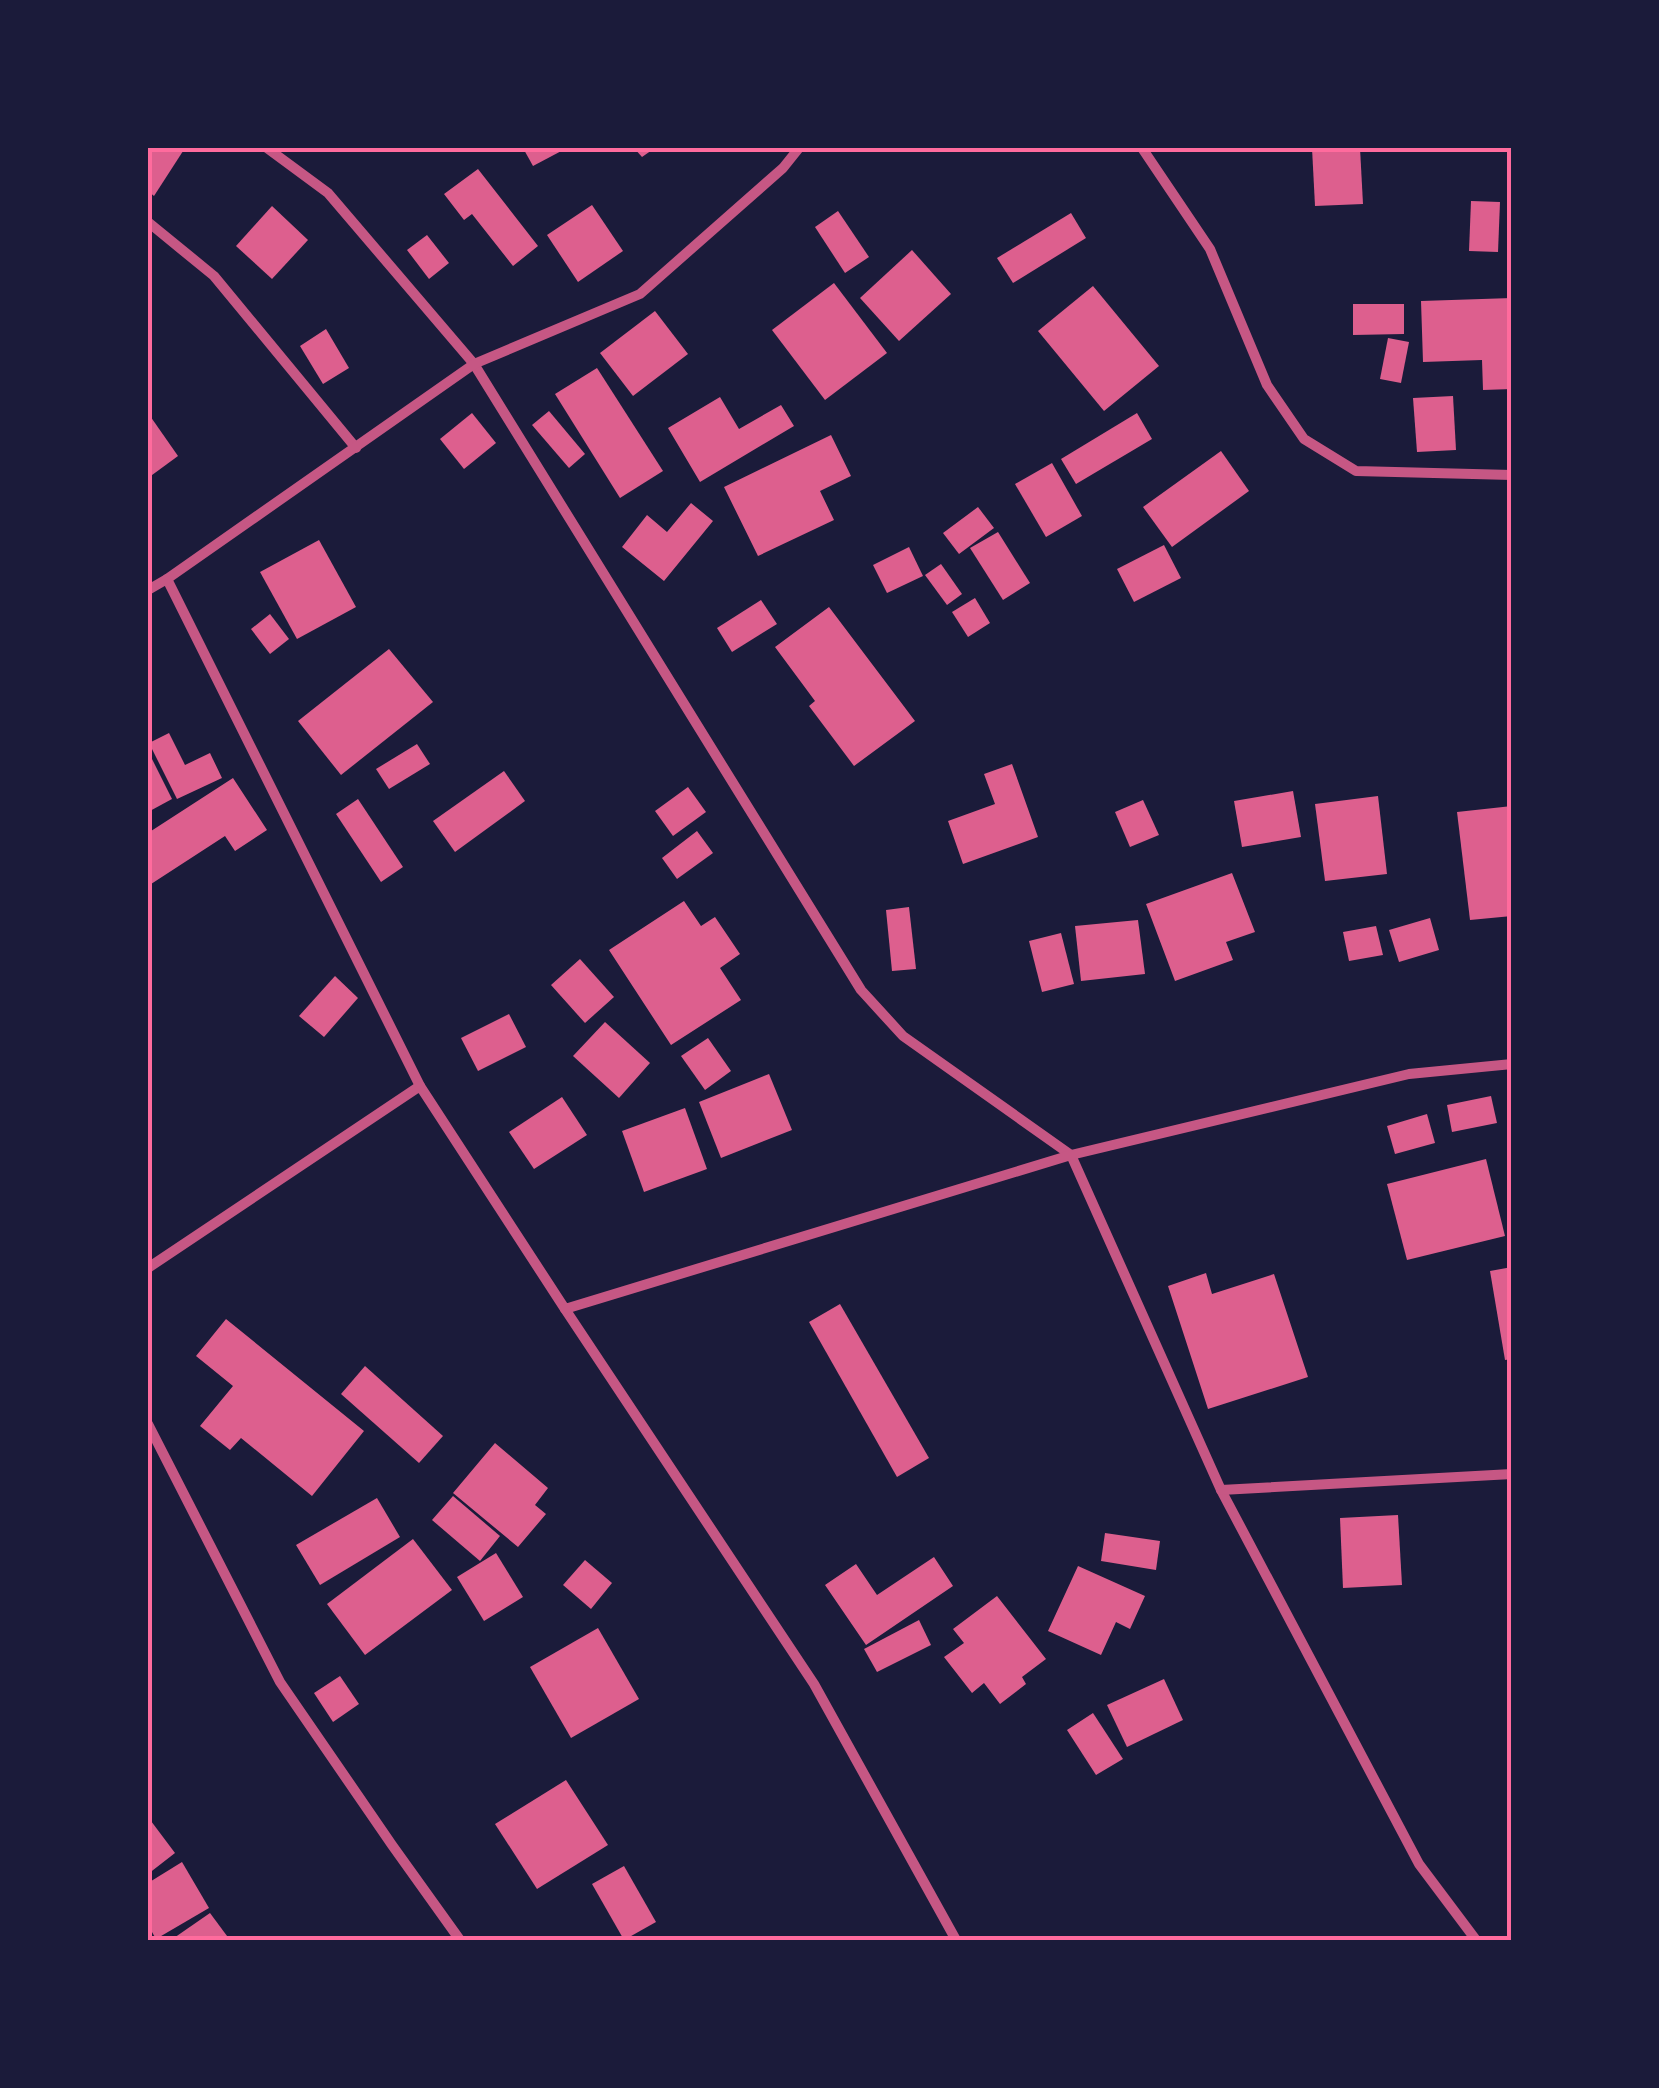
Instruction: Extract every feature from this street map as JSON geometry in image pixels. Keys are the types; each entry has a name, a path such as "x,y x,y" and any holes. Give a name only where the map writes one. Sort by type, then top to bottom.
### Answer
{"street":[{"path":"268,148 328,193 474,364 861,990 903,1036 1072,1155 1221,1490 1419,1864 1476,1940"},
{"path":"148,590 474,364 640,294 784,168 800,148"},
{"path":"1142,148 1210,249 1267,385 1304,438 1356,471 1512,475"},
{"path":"148,222 214,276 356,448"},
{"path":"168,579 420,1086 814,1684 956,1940"},
{"path":"566,1309 1072,1155 1409,1074 1512,1064"},
{"path":"148,1268 420,1086"},
{"path":"148,1424 280,1682 460,1940"},
{"path":"1221,1490 1512,1474"}],"building":[{"path":"148,148 185,148 154,196 148,191"},
{"path":"523,148 567,148 533,166"},
{"path":"634,148 655,148 642,157"},
{"path":"1312,148 1360,148 1363,204 1315,206"},
{"path":"478,169 538,246 513,266 472,214 464,220 444,194"},
{"path":"1471,201 1500,202 1498,252 1469,251"},
{"path":"592,205 623,251 578,282 547,235"},
{"path":"272,206 308,240 272,279 236,246"},
{"path":"838,211 869,257 845,273 815,227"},
{"path":"1071,213 1086,238 1013,283 997,258"},
{"path":"427,235 449,263 429,279 407,250"},
{"path":"912,250 951,294 899,341 860,298"},
{"path":"834,283 887,353 825,400 772,330"},
{"path":"1093,286 1159,366 1104,411 1038,331"},
{"path":"1512,298 1512,389 1483,390 1482,360 1423,362 1421,301"},
{"path":"1353,304 1404,304 1404,334 1353,335"},
{"path":"655,311 688,354 633,396 600,353"},
{"path":"326,329 349,368 323,384 300,346"},
{"path":"1388,338 1409,342 1401,383 1380,379"},
{"path":"597,368 663,471 620,498 555,394"},
{"path":"1453,396 1456,450 1417,452 1413,398"},
{"path":"720,397 739,429 781,405 794,426 700,482 668,428"},
{"path":"549,411 585,454 569,468 532,425"},
{"path":"148,413 178,456 148,478"},
{"path":"472,413 496,443 464,469 440,439"},
{"path":"1137,413 1152,439 1076,484 1061,459"},
{"path":"831,435 851,476 820,491 834,520 758,556 724,487"},
{"path":"1221,451 1249,491 1172,547 1143,507"},
{"path":"1052,463 1082,516 1046,537 1015,484"},
{"path":"691,503 713,521 664,581 622,547 647,515 667,532"},
{"path":"978,507 994,528 959,554 943,533"},
{"path":"998,532 1030,583 1003,600 970,548"},
{"path":"319,540 356,607 297,639 260,572"},
{"path":"1164,545 1181,578 1134,602 1117,569"},
{"path":"909,547 923,576 887,593 873,565"},
{"path":"941,564 962,594 947,605 925,575"},
{"path":"975,598 990,623 968,637 952,612"},
{"path":"761,600 777,624 732,652 717,628"},
{"path":"829,607 915,721 854,766 809,706 815,701 775,647"},
{"path":"270,614 289,639 270,654 251,629"},
{"path":"389,649 433,702 341,775 298,721"},
{"path":"169,733 185,765 210,753 222,778 177,799 149,743"},
{"path":"417,744 430,764 389,789 376,769"},
{"path":"148,751 172,799 148,812"},
{"path":"1012,764 1038,837 963,864 948,821 995,804 984,774"},
{"path":"504,771 525,801 455,852 433,821"},
{"path":"233,778 267,830 235,851 225,836 148,886 148,833"},
{"path":"688,787 706,812 673,836 655,811"},
{"path":"1293,791 1301,837 1242,847 1234,801"},
{"path":"1378,796 1387,874 1325,881 1315,804"},
{"path":"358,799 403,867 381,882 336,814"},
{"path":"1143,800 1159,835 1130,847 1115,812"},
{"path":"1512,806 1512,916 1470,920 1457,812"},
{"path":"697,831 713,853 677,879 662,858"},
{"path":"1232,873 1255,932 1226,942 1233,960 1175,981 1146,904"},
{"path":"684,901 701,926 715,917 740,954 720,968 741,1000 671,1045 609,950"},
{"path":"909,907 916,969 892,971 886,910"},
{"path":"1430,918 1439,950 1399,962 1389,930"},
{"path":"1138,920 1145,974 1081,981 1075,926"},
{"path":"1376,926 1383,955 1349,961 1343,932"},
{"path":"1061,933 1074,984 1042,992 1029,941"},
{"path":"580,959 614,997 585,1023 551,985"},
{"path":"335,976 358,998 324,1037 299,1016"},
{"path":"509,1014 526,1047 478,1071 461,1038"},
{"path":"605,1022 650,1063 619,1098 573,1056"},
{"path":"708,1038 731,1071 705,1090 681,1056"},
{"path":"769,1074 792,1130 721,1158 699,1102"},
{"path":"1491,1096 1497,1123 1452,1132 1447,1105"},
{"path":"562,1097 587,1135 534,1169 509,1132"},
{"path":"685,1108 707,1169 644,1192 622,1131"},
{"path":"1427,1114 1435,1143 1395,1154 1387,1126"},
{"path":"1486,1159 1505,1236 1407,1260 1387,1184"},
{"path":"1512,1267 1512,1359 1505,1360 1490,1271"},
{"path":"1206,1273 1212,1294 1274,1274 1308,1377 1208,1409 1168,1286"},
{"path":"840,1304 929,1458 897,1477 809,1322"},
{"path":"226,1319 364,1431 312,1496 241,1438 230,1450 200,1426 233,1386 196,1356"},
{"path":"365,1366 443,1436 419,1463 341,1394"},
{"path":"495,1443 548,1488 535,1505 546,1514 518,1547 453,1493"},
{"path":"453,1496 500,1536 480,1561 432,1520"},
{"path":"377,1498 400,1537 320,1585 296,1545"},
{"path":"1398,1515 1402,1585 1343,1588 1340,1518"},
{"path":"1105,1533 1160,1541 1156,1570 1101,1561"},
{"path":"413,1539 452,1590 365,1655 327,1604"},
{"path":"496,1553 523,1597 484,1621 457,1577"},
{"path":"934,1557 953,1586 866,1645 825,1585 856,1564 877,1595"},
{"path":"585,1560 612,1583 591,1609 563,1585"},
{"path":"1078,1566 1145,1596 1130,1629 1116,1622 1101,1655 1048,1631"},
{"path":"997,1596 1046,1659 1022,1677 1026,1684 1000,1704 984,1683 972,1693 944,1657 964,1643 953,1629"},
{"path":"919,1620 931,1645 877,1672 864,1649"},
{"path":"598,1628 639,1699 571,1738 530,1667"},
{"path":"340,1676 359,1704 333,1722 314,1693"},
{"path":"1164,1679 1183,1720 1127,1747 1107,1705"},
{"path":"1093,1713 1123,1759 1096,1775 1067,1730"},
{"path":"566,1780 608,1845 537,1889 495,1824"},
{"path":"148,1817 175,1853 148,1874"},
{"path":"182,1862 209,1908 156,1939 148,1925 148,1883"},
{"path":"624,1866 656,1922 624,1940 592,1884"},
{"path":"210,1913 230,1940 171,1940"}]}
